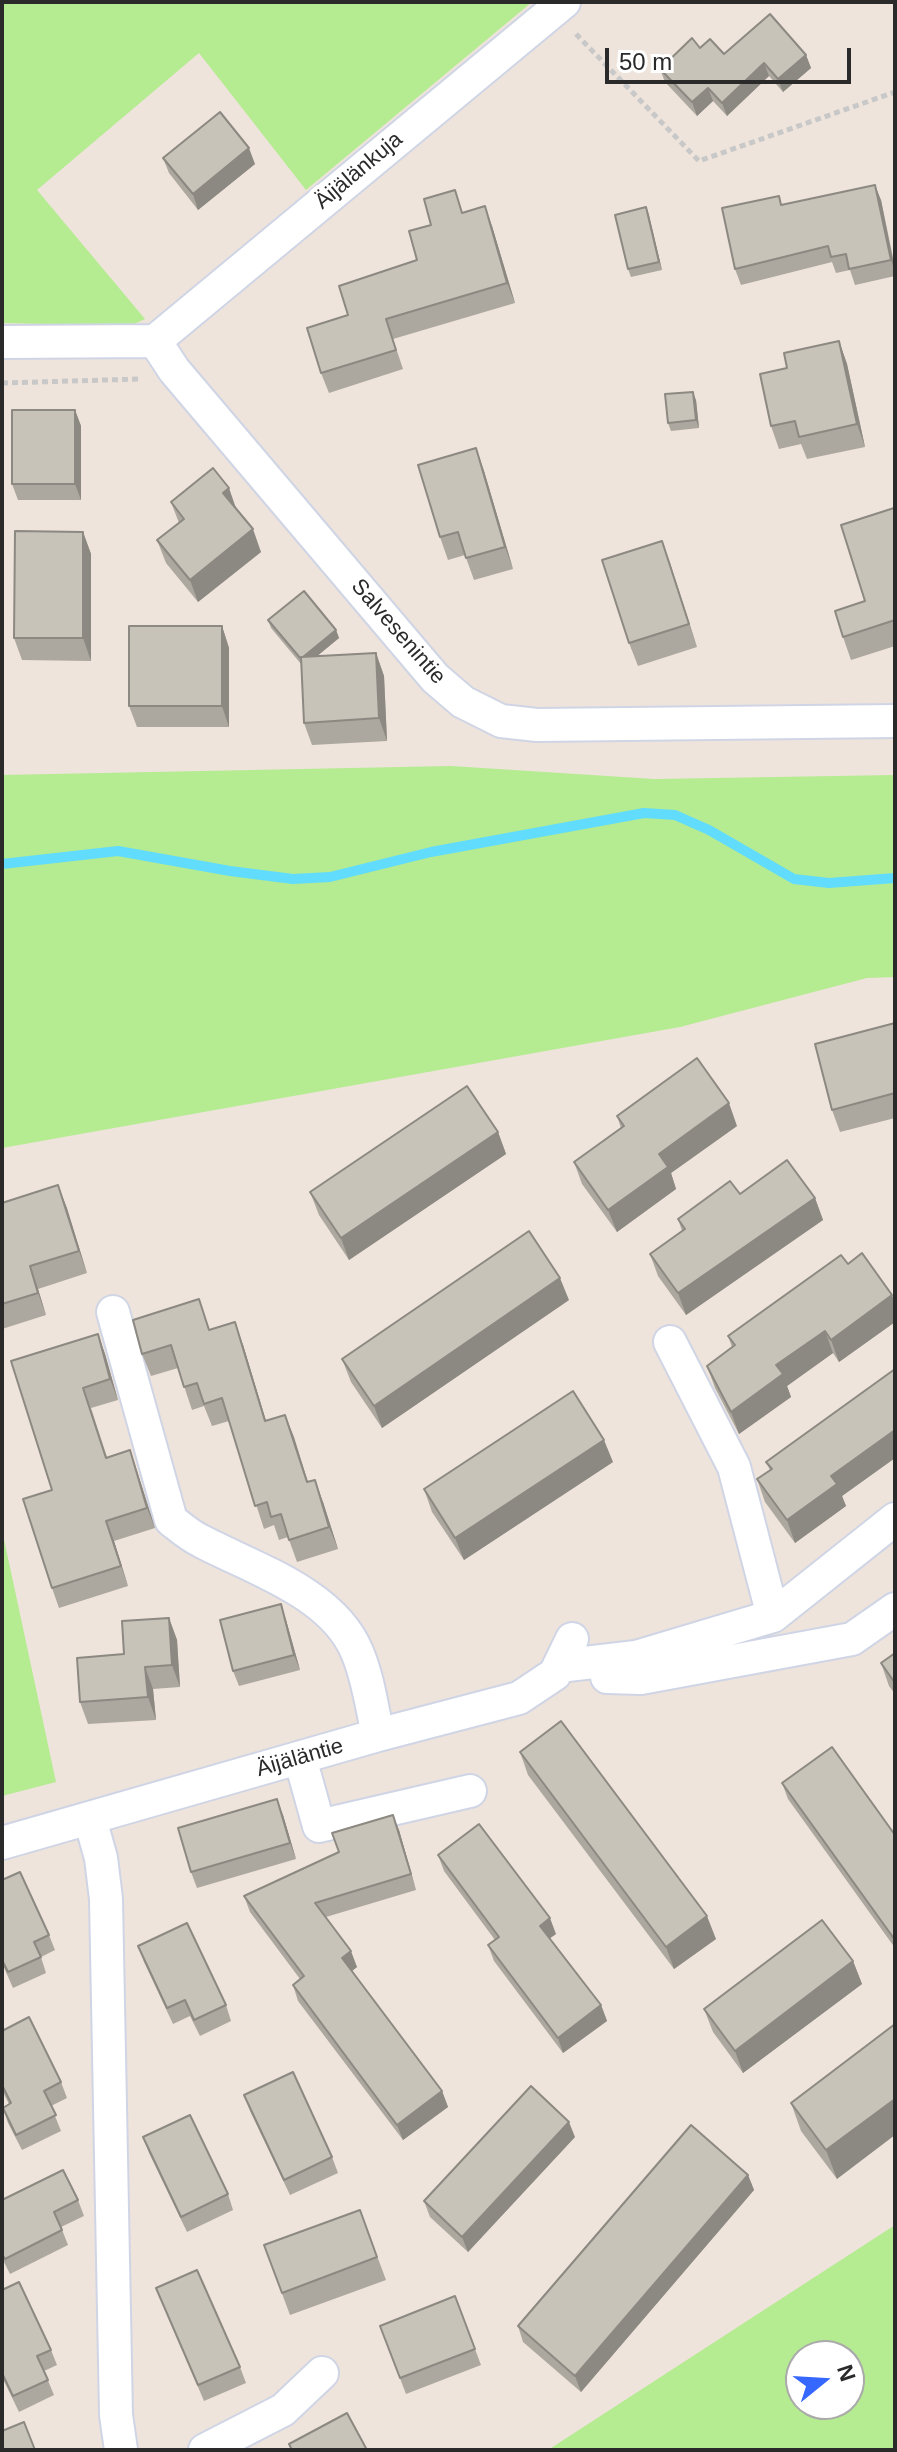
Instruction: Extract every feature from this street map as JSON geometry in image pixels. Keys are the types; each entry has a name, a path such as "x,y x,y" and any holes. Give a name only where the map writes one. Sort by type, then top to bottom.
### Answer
{"street":[{"name":"Äijälänkuja","path":"155,341 558,6"},
{"path":"2,342 155,341"},
{"name":"Salvesenintie","path":"155,341 174,370 435,678 463,702 501,721 537,725 895,721"},
{"path":"113,1312 171,1520 199,1540 299,1591 330,1614 357,1652 378,1735"},
{"path":"670,1342 734,1467 773,1616"},
{"path":"562,1660 636,1657 773,1616 895,1519"},
{"path":"562,1660 641,1678 852,1639 895,1609"},
{"name":"Äijäläntie","path":"2,1843 378,1735 519,1698 562,1660"},
{"path":"300,1758 319,1826 470,1791"},
{"path":"90,1819 101,1858 106,1899 116,2415 121,2450"},
{"path":"205,2450 283,2410 322,2373"}],"path":[{"path":"558,6 699,161 895,92"},
{"path":"2,383 153,379 174,370"}],"green space":[{"path":"2,2 532,2 306,190 199,53 37,190 145,319 130,326 2,323"},
{"path":"451,766 654,779 895,775 895,977 867,978 680,1027 2,1148 2,775"},
{"path":"2,1530 56,1782 2,1796"},
{"path":"895,2225 895,2450 548,2450"}],"building":[{"path":"770,14 806,55 778,79 764,63 722,103 708,88 692,102 660,69 692,38 700,48 710,39 724,54"},
{"path":"220,112 249,148 193,194 163,158"},
{"path":"875,185 891,260 849,269 846,254 831,257 828,246 735,269 722,208 779,196 781,205"},
{"path":"455,190 462,213 485,206 507,283 386,319 396,350 321,373 307,328 348,315 339,286 417,260 409,231 431,225 424,199"},
{"path":"646,207 659,262 628,269 615,215"},
{"path":"839,341 857,424 799,437 795,421 771,426 760,374 787,368 784,353"},
{"path":"693,392 696,420 668,423 665,394"},
{"path":"12,410 75,410 75,484 12,484"},
{"path":"476,448 505,547 466,558 458,532 440,537 418,465"},
{"path":"213,468 229,488 223,493 253,529 190,580 157,540 184,519 171,502"},
{"path":"894,508 895,620 843,637 835,611 865,601 841,525"},
{"path":"15,531 83,532 83,638 14,638"},
{"path":"662,541 689,624 629,643 602,560"},
{"path":"304,591 336,630 301,659 268,620"},
{"path":"129,626 222,626 222,706 129,706"},
{"path":"376,653 379,718 304,723 301,657"},
{"path":"895,1023 895,1093 832,1110 815,1044"},
{"path":"697,1058 729,1103 659,1154 668,1167 608,1210 574,1162 624,1126 617,1116"},
{"path":"467,1086 498,1132 341,1238 310,1192"},
{"path":"787,1160 815,1198 678,1293 650,1254 685,1229 678,1219 730,1181 740,1194"},
{"path":"58,1185 79,1251 30,1266 38,1293 2,1304 2,1203"},
{"path":"529,1231 560,1278 374,1406 342,1359"},
{"path":"862,1253 892,1295 831,1340 825,1331 776,1365 783,1374 731,1412 707,1366 735,1345 728,1336 841,1255 848,1264"},
{"path":"199,1299 209,1330 235,1322 265,1421 285,1415 307,1482 315,1480 329,1527 289,1540 281,1514 271,1517 267,1502 255,1506 222,1398 204,1404 197,1383 184,1387 171,1345 142,1354 133,1320"},
{"path":"98,1334 110,1379 83,1388 106,1458 130,1450 147,1508 106,1521 121,1566 52,1588 23,1499 52,1490 11,1361"},
{"path":"895,1369 895,1430 831,1476 837,1484 787,1520 757,1479 772,1469 766,1462"},
{"path":"573,1391 604,1440 455,1538 424,1489"},
{"path":"281,1604 294,1655 233,1671 220,1620"},
{"path":"169,1618 172,1665 145,1667 148,1697 80,1702 77,1658 124,1654 122,1621"},
{"path":"895,1653 895,1683 881,1663"},
{"path":"561,1721 707,1916 666,1947 520,1752"},
{"path":"832,1747 895,1835 895,1940 782,1783"},
{"path":"277,1799 290,1843 191,1872 178,1828"},
{"path":"393,1815 411,1874 315,1903 351,1951 342,1958 442,2091 397,2125 293,1985 304,1976 244,1896 339,1852 332,1833"},
{"path":"479,1824 550,1918 540,1926 601,2005 558,2038 488,1945 499,1937 438,1855"},
{"path":"20,1872 49,1935 34,1942 41,1957 8,1972 2,1960 2,1880"},
{"path":"822,1920 853,1961 735,2051 704,2009"},
{"path":"187,1923 226,2005 194,2020 185,2000 167,2008 138,1946"},
{"path":"29,2017 61,2082 44,2091 56,2115 16,2135 3,2108 11,2103 2,2085 2,2031"},
{"path":"895,2024 895,2099 826,2150 791,2103"},
{"path":"293,2072 332,2157 284,2180 244,2095"},
{"path":"531,2086 569,2122 462,2237 424,2201"},
{"path":"190,2115 228,2194 181,2217 143,2137"},
{"path":"691,2125 748,2175 575,2376 518,2326"},
{"path":"63,2170 78,2200 54,2212 62,2230 5,2259 2,2254 2,2200"},
{"path":"360,2210 377,2257 282,2293 264,2245"},
{"path":"197,2270 240,2367 198,2385 156,2288"},
{"path":"19,2282 51,2350 37,2356 48,2380 13,2396 2,2373 2,2290"},
{"path":"455,2296 475,2349 400,2378 380,2326"},
{"path":"347,2413 367,2450 292,2450 289,2444"},
{"path":"24,2422 35,2450 2,2450 2,2431"}],"waterway":[{"path":"2,864 118,851 293,879 330,877 431,852 644,813 675,815 709,830 794,879 829,883 895,878"}]}
